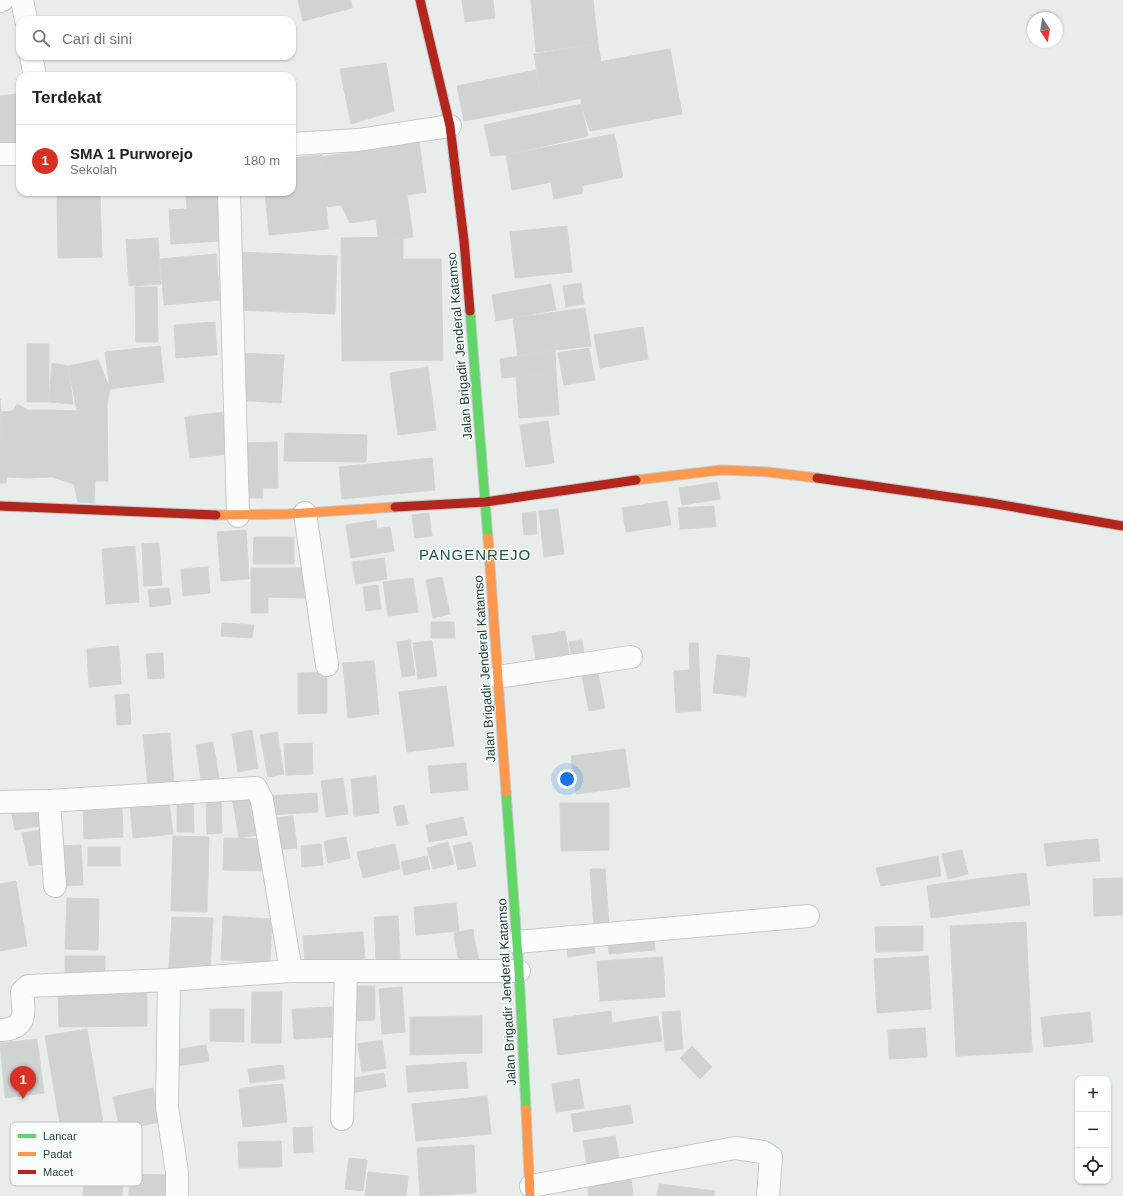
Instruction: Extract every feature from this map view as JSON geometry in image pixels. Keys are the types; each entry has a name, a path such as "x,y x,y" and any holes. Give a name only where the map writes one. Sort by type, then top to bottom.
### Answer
{"main road":[{"name":"Jalan Brigadir Jenderal Katamso","path":"420,0 450,126 464,241 520,971 531,1191"},
{"path":"0,506 238,516 305,514 485,502 677,474 721,470 768,472 820,478 991,503 1123,526"}],"street":[{"path":"22,0 25,16"},
{"path":"32,60 34,72"},
{"path":"296,144 358,140 450,126"},
{"path":"0,154 16,154"},
{"path":"229,196 238,516"},
{"path":"305,514 327,665"},
{"path":"498,677 631,657"},
{"path":"0,802 49,802 256,788 262,800 291,971"},
{"path":"49,802 55,886"},
{"path":"517,942 808,916"},
{"path":"0,1030 10,1029 22,1022 24,1014 22,992 28,986 169,980 291,971 520,971"},
{"path":"342,1119 346,972"},
{"path":"169,980 167,1107 177,1172 177,1196"},
{"path":"531,1191 735,1148 763,1152 771,1157 768,1196"}],"building":[{"path":"298,0 351,0 352,8 303,21"},
{"path":"462,0 493,0 495,18 465,22"},
{"path":"531,0 593,0 598,44 536,52"},
{"path":"598,44 601,63 577,66 582,98 543,106 534,54"},
{"path":"670,49 682,114 590,131 581,104 582,98 577,66"},
{"path":"386,63 394,111 351,124 340,69"},
{"path":"536,70 543,106 464,121 457,86"},
{"path":"16,94 16,143 0,145 0,96"},
{"path":"581,104 588,136 506,155 491,156 484,125"},
{"path":"614,134 623,177 581,186 573,142"},
{"path":"419,142 426,192 407,195 413,237 379,242 376,219 350,223 341,205 327,207 320,157"},
{"path":"573,142 583,193 554,199 551,182 512,190 506,155"},
{"path":"322,155 328,229 269,235 265,196 296,196 296,158"},
{"path":"57,196 100,196 102,257 58,258"},
{"path":"186,196 220,196 222,241 171,244 169,210 187,209"},
{"path":"567,226 572,272 515,278 510,232"},
{"path":"403,237 403,259 441,259 443,360 342,361 341,238"},
{"path":"158,238 161,284 129,286 126,240"},
{"path":"238,252 337,256 335,314 236,310"},
{"path":"216,254 220,300 164,305 160,259"},
{"path":"581,283 584,304 566,307 563,286"},
{"path":"551,284 556,310 517,317 513,291"},
{"path":"135,287 157,287 158,342 136,342"},
{"path":"513,291 517,317 496,321 492,295"},
{"path":"585,308 591,346 555,350 550,313"},
{"path":"550,313 555,350 518,356 513,318"},
{"path":"215,322 217,355 176,358 174,325"},
{"path":"643,327 648,359 600,368 594,335"},
{"path":"27,344 49,344 49,402 27,402"},
{"path":"160,346 164,382 110,389 105,352"},
{"path":"589,348 595,380 564,385 558,353"},
{"path":"555,350 556,373 502,378 500,359"},
{"path":"238,353 284,355 281,403 235,400"},
{"path":"98,360 110,389 107,405 77,411 68,366"},
{"path":"52,363 68,366 73,404 49,402"},
{"path":"428,367 436,430 398,435 390,373"},
{"path":"556,373 559,415 519,418 516,376"},
{"path":"0,399 7,477 6,483 0,483"},
{"path":"17,404 28,410 29,478 7,477 1,412 13,411"},
{"path":"107,405 108,481 95,481 94,503 78,502 74,484 52,477 51,410 77,411"},
{"path":"28,410 51,410 52,477 29,478"},
{"path":"232,411 237,453 190,458 185,417"},
{"path":"548,421 554,463 526,467 520,425"},
{"path":"285,433 367,435 366,462 284,461"},
{"path":"277,442 278,488 262,488 263,498 246,498 244,443"},
{"path":"432,458 435,490 342,499 339,467"},
{"path":"717,482 720,499 682,505 679,488"},
{"path":"667,501 671,525 626,532 622,508"},
{"path":"714,506 716,527 680,529 678,508"},
{"path":"558,509 564,554 544,557 539,511"},
{"path":"536,512 537,534 524,535 522,513"},
{"path":"429,513 432,536 415,538 412,515"},
{"path":"376,520 377,529 390,527 394,551 351,558 346,525"},
{"path":"246,530 249,579 221,581 217,532"},
{"path":"254,537 294,537 294,564 253,564"},
{"path":"159,543 162,585 144,586 142,544"},
{"path":"135,546 139,602 106,604 102,549"},
{"path":"384,558 387,579 356,584 352,562"},
{"path":"208,567 210,593 183,596 181,569"},
{"path":"251,568 305,568 305,598 268,597 268,613 251,613"},
{"path":"442,577 450,614 433,618 426,580"},
{"path":"413,578 418,612 388,616 383,582"},
{"path":"378,585 381,609 366,611 363,587"},
{"path":"169,588 171,604 150,607 148,590"},
{"path":"431,622 454,622 455,638 431,638"},
{"path":"222,623 254,625 252,638 221,636"},
{"path":"565,631 571,664 555,667 549,634"},
{"path":"549,634 555,667 538,670 532,636"},
{"path":"410,640 415,675 402,677 397,642"},
{"path":"582,640 585,662 573,664 569,642"},
{"path":"432,641 437,676 418,679 413,643"},
{"path":"689,643 698,643 701,711 676,712 674,671 690,670"},
{"path":"119,646 121,684 89,687 87,649"},
{"path":"163,653 164,678 148,679 146,654"},
{"path":"717,655 750,658 746,696 713,693"},
{"path":"374,661 379,714 348,718 343,663"},
{"path":"597,668 605,708 589,711 581,671"},
{"path":"327,672 327,713 298,714 298,673"},
{"path":"446,686 454,746 407,752 399,692"},
{"path":"129,694 131,724 117,725 115,695"},
{"path":"252,730 258,768 238,772 232,734"},
{"path":"277,732 284,774 268,777 260,735"},
{"path":"170,733 174,784 148,787 143,735"},
{"path":"213,742 220,784 202,787 196,745"},
{"path":"312,743 313,774 286,775 284,744"},
{"path":"625,749 630,787 576,794 571,756"},
{"path":"466,763 468,790 431,793 428,766"},
{"path":"376,776 379,813 354,816 351,779"},
{"path":"343,778 348,814 326,817 321,781"},
{"path":"256,791 263,834 239,838 232,796"},
{"path":"317,793 318,812 269,815 268,796"},
{"path":"206,797 221,797 222,833 207,834"},
{"path":"177,799 193,799 194,832 177,832"},
{"path":"169,800 173,834 133,838 130,804"},
{"path":"44,803 47,825 15,830 11,809"},
{"path":"560,803 609,803 609,850 561,851"},
{"path":"404,805 408,824 397,826 393,807"},
{"path":"122,806 123,837 84,839 83,807"},
{"path":"293,816 297,848 275,850 271,818"},
{"path":"463,817 467,835 429,842 426,825"},
{"path":"41,830 48,863 29,866 22,833"},
{"path":"173,836 209,837 207,912 171,911"},
{"path":"346,837 350,858 328,863 324,841"},
{"path":"224,838 263,839 263,871 223,870"},
{"path":"1098,839 1100,861 1073,863 1071,841"},
{"path":"1071,841 1073,863 1047,866 1044,844"},
{"path":"448,842 454,864 433,869 427,848"},
{"path":"471,842 476,866 458,870 453,846"},
{"path":"321,844 323,865 302,867 301,846"},
{"path":"395,844 400,869 363,878 357,852"},
{"path":"81,845 83,885 60,886 58,846"},
{"path":"88,847 120,847 120,866 88,866"},
{"path":"962,850 968,874 948,879 942,854"},
{"path":"427,856 430,869 404,875 401,862"},
{"path":"938,856 941,876 881,886 876,868"},
{"path":"590,869 605,869 609,927 594,928"},
{"path":"1026,873 1030,905 947,916 943,883"},
{"path":"1123,878 1123,915 1094,916 1093,879"},
{"path":"16,881 27,946 0,951 0,884"},
{"path":"943,883 947,916 931,918 927,886"},
{"path":"67,898 99,899 98,950 65,949"},
{"path":"456,903 459,931 416,935 414,907"},
{"path":"223,916 272,919 270,962 221,960"},
{"path":"398,916 400,959 376,960 374,917"},
{"path":"172,917 213,918 210,970 169,968"},
{"path":"1026,922 1032,1052 956,1056 950,926"},
{"path":"923,926 923,951 876,952 875,927"},
{"path":"473,929 474,938 455,942 454,933"},
{"path":"363,932 365,960 305,965 303,936"},
{"path":"653,935 655,950 609,954 608,939"},
{"path":"593,937 595,953 568,957 566,941"},
{"path":"474,938 480,964 460,967 455,942"},
{"path":"65,956 105,956 105,979 65,979"},
{"path":"928,956 931,1009 877,1013 874,959"},
{"path":"663,957 665,997 600,1001 597,961"},
{"path":"353,986 375,986 375,1020 354,1021"},
{"path":"402,987 405,1032 382,1034 379,989"},
{"path":"147,990 147,1026 59,1027 58,991"},
{"path":"252,992 282,992 281,1043 251,1043"},
{"path":"332,1007 332,1037 294,1039 292,1009"},
{"path":"210,1009 244,1009 244,1042 210,1041"},
{"path":"611,1011 612,1023 658,1016 662,1041 558,1055 553,1019"},
{"path":"680,1011 683,1049 665,1051 662,1012"},
{"path":"1090,1012 1093,1042 1044,1047 1041,1017"},
{"path":"482,1016 482,1053 410,1055 410,1017"},
{"path":"925,1028 927,1057 889,1059 888,1030"},
{"path":"87,1029 103,1122 60,1122 45,1036"},
{"path":"37,1039 44,1093 5,1098 0,1043"},
{"path":"382,1040 386,1068 362,1072 358,1044"},
{"path":"206,1045 209,1061 177,1066 174,1050"},
{"path":"692,1046 712,1067 700,1079 680,1058"},
{"path":"466,1062 468,1088 408,1092 406,1066"},
{"path":"283,1065 285,1079 250,1083 248,1069"},
{"path":"384,1073 386,1087 351,1093 349,1079"},
{"path":"579,1079 584,1108 556,1112 552,1084"},
{"path":"283,1084 287,1122 264,1125 260,1086"},
{"path":"260,1086 264,1125 243,1127 239,1089"},
{"path":"153,1088 160,1122 142,1126 142,1122 118,1122 113,1097"},
{"path":"487,1096 491,1134 416,1141 412,1104"},
{"path":"630,1105 633,1123 574,1132 571,1114"},
{"path":"312,1127 313,1152 294,1153 293,1128"},
{"path":"615,1136 620,1164 588,1170 583,1141"},
{"path":"281,1141 282,1167 239,1168 238,1142"},
{"path":"474,1145 476,1193 420,1196 417,1148"},
{"path":"349,1158 367,1160 363,1191 345,1189"},
{"path":"368,1172 408,1176 406,1196 365,1196"},
{"path":"142,1174 170,1175 170,1196 129,1196 129,1186 142,1186"},
{"path":"631,1178 633,1196 589,1196 587,1182"},
{"path":"659,1184 715,1191 714,1196 657,1196"},
{"path":"83,1186 122,1186 122,1196 83,1196"}],"traffic: fast":[{"path":"470,311 488,538"},
{"path":"506,792 519,971 526,1109"}],"traffic: slow":[{"path":"636,480 721,470 768,472 817,478"},
{"path":"216,515 288,514 395,507"},
{"path":"488,538 506,792"},
{"path":"526,1109 530,1196"}],"traffic: jam":[{"path":"420,0 450,126 464,241 470,311"},
{"path":"817,478 991,503 1123,526"},
{"path":"395,507 485,502 636,480"},
{"path":"0,506 216,515"}],"place":[{"name":"SMA 1 Purworejo","path":"23,1099"}],"district":[{"name":"PANGENREJO","path":"475,555"}]}
